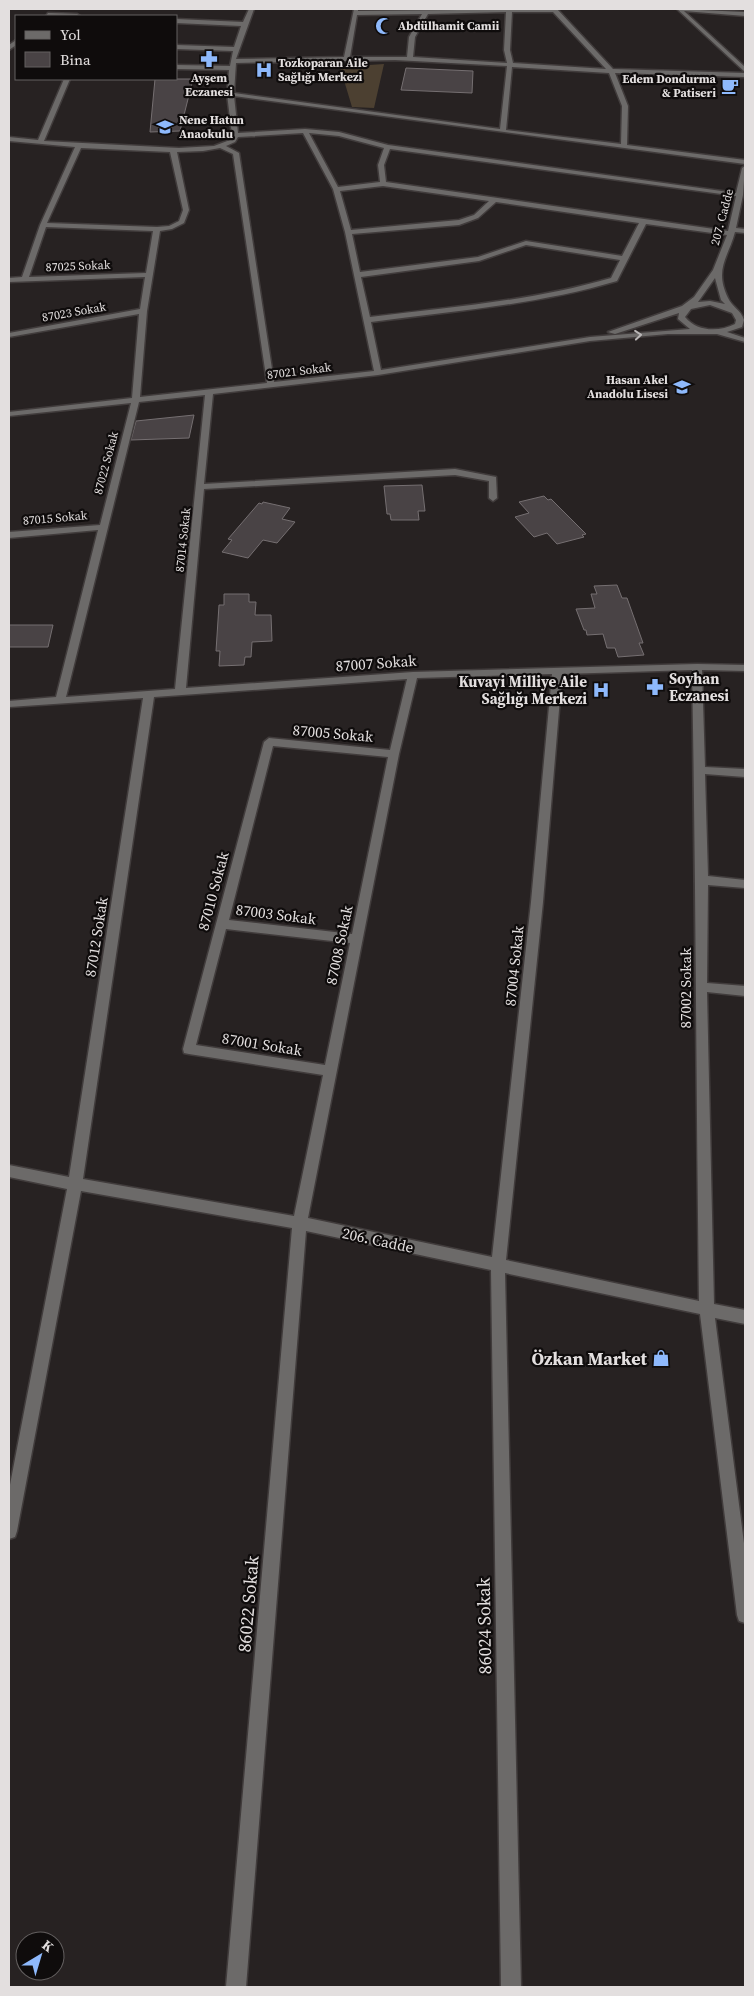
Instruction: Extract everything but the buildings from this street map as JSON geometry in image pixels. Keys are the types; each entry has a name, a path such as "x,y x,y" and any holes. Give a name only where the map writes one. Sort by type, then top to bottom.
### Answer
{"street":[{"path":"9,140 78,147 173,150 223,147 233,141 235,135 230,94 232,65 235,49 251,9"},
{"path":"680,9 745,14"},
{"path":"680,9 745,70"},
{"path":"503,131 510,63 507,50 509,10"},
{"path":"347,59 356,11 555,10 611,71 625,106 624,147"},
{"path":"410,58 412,37 426,12"},
{"path":"47,13 67,15"},
{"path":"178,21 244,24"},
{"path":"9,48 14,42"},
{"path":"178,47 235,49"},
{"path":"178,67 410,58 611,71 745,76"},
{"path":"40,143 67,80"},
{"path":"230,94 745,162"},
{"path":"235,135 304,131 339,134 388,147 740,195"},
{"path":"304,131 336,189 348,232 378,373"},
{"path":"24,279 43,225 78,147"},
{"path":"223,147 236,153 271,386"},
{"path":"383,184 381,165 388,147"},
{"path":"43,225 157,229 170,228 182,222 186,210 173,150"},
{"name":"207. Cadde","path":"685,308 696,298 717,270 732,232 740,195 744,186 745,168"},
{"path":"336,189 383,184 643,222 732,232 745,231"},
{"path":"348,232 467,221 481,216 495,199"},
{"path":"366,320 568,292 614,279 643,222"},
{"name":"87022 Sokak","path":"60,700 136,399 143,311 157,229"},
{"path":"356,275 479,259 526,243 625,259"},
{"path":"717,270 726,300 742,316 745,322"},
{"name":"87025 Sokak","path":"9,280 148,275"},
{"path":"590,339 692,305 710,303 728,307 742,316"},
{"path":"685,308 681,312 681,317 689,325 697,329 745,340"},
{"name":"87023 Sokak","path":"9,335 143,311"},
{"path":"590,339 668,332 716,332 739,325 742,316"},
{"name":"87021 Sokak","path":"9,414 378,373 590,339"},
{"name":"87014 Sokak","path":"180,692 210,391"},
{"path":"200,487 455,472 493,480 493,498"},
{"name":"87015 Sokak","path":"9,535 103,527"},
{"name":"87007 Sokak","path":"9,704 413,675 697,667 745,668"},
{"name":"87002 Sokak","path":"697,667 701,770 701,987 707,1310 745,1615"},
{"name":"87004 Sokak","path":"498,1265 537,902 557,671"},
{"name":"87008 Sokak","path":"300,1223 394,754 413,675"},
{"name":"87012 Sokak","path":"9,1530 75,1184 149,695"},
{"name":"87005 Sokak","path":"269,742 394,754"},
{"name":"87010 Sokak","path":"189,1049 269,742"},
{"path":"701,770 745,773"},
{"path":"702,880 745,884"},
{"name":"87003 Sokak","path":"222,924 356,940"},
{"path":"701,987 745,991"},
{"name":"87001 Sokak","path":"189,1049 330,1071"},
{"name":"206. Cadde","path":"9,1170 75,1184 300,1223 745,1317"},
{"name":"86022 Sokak","path":"236,1987 300,1223"},
{"name":"86024 Sokak","path":"498,1265 511,1987"}],"shaded area":[{"path":"384,64 374,108 352,107 340,67"}],"place":[{"name":"Abdülhamit Camii","path":"384,26"},
{"name":"Ayşem Eczanesi","path":"209,59"},
{"name":"Tozkoparan Aile Sağlığı Merkezi","path":"264,70"},
{"name":"Edem Dondurma & Patiseri","path":"730,86"},
{"name":"Nene Hatun Anaokulu","path":"165,127"},
{"name":"Hasan Akel Anadolu Lisesi","path":"682,387"},
{"name":"Soyhan Eczanesi","path":"655,687"},
{"name":"Kuvayi Milliye Aile Sağlığı Merkezi","path":"601,690"},
{"name":"Özkan Market","path":"661,1358"}]}
